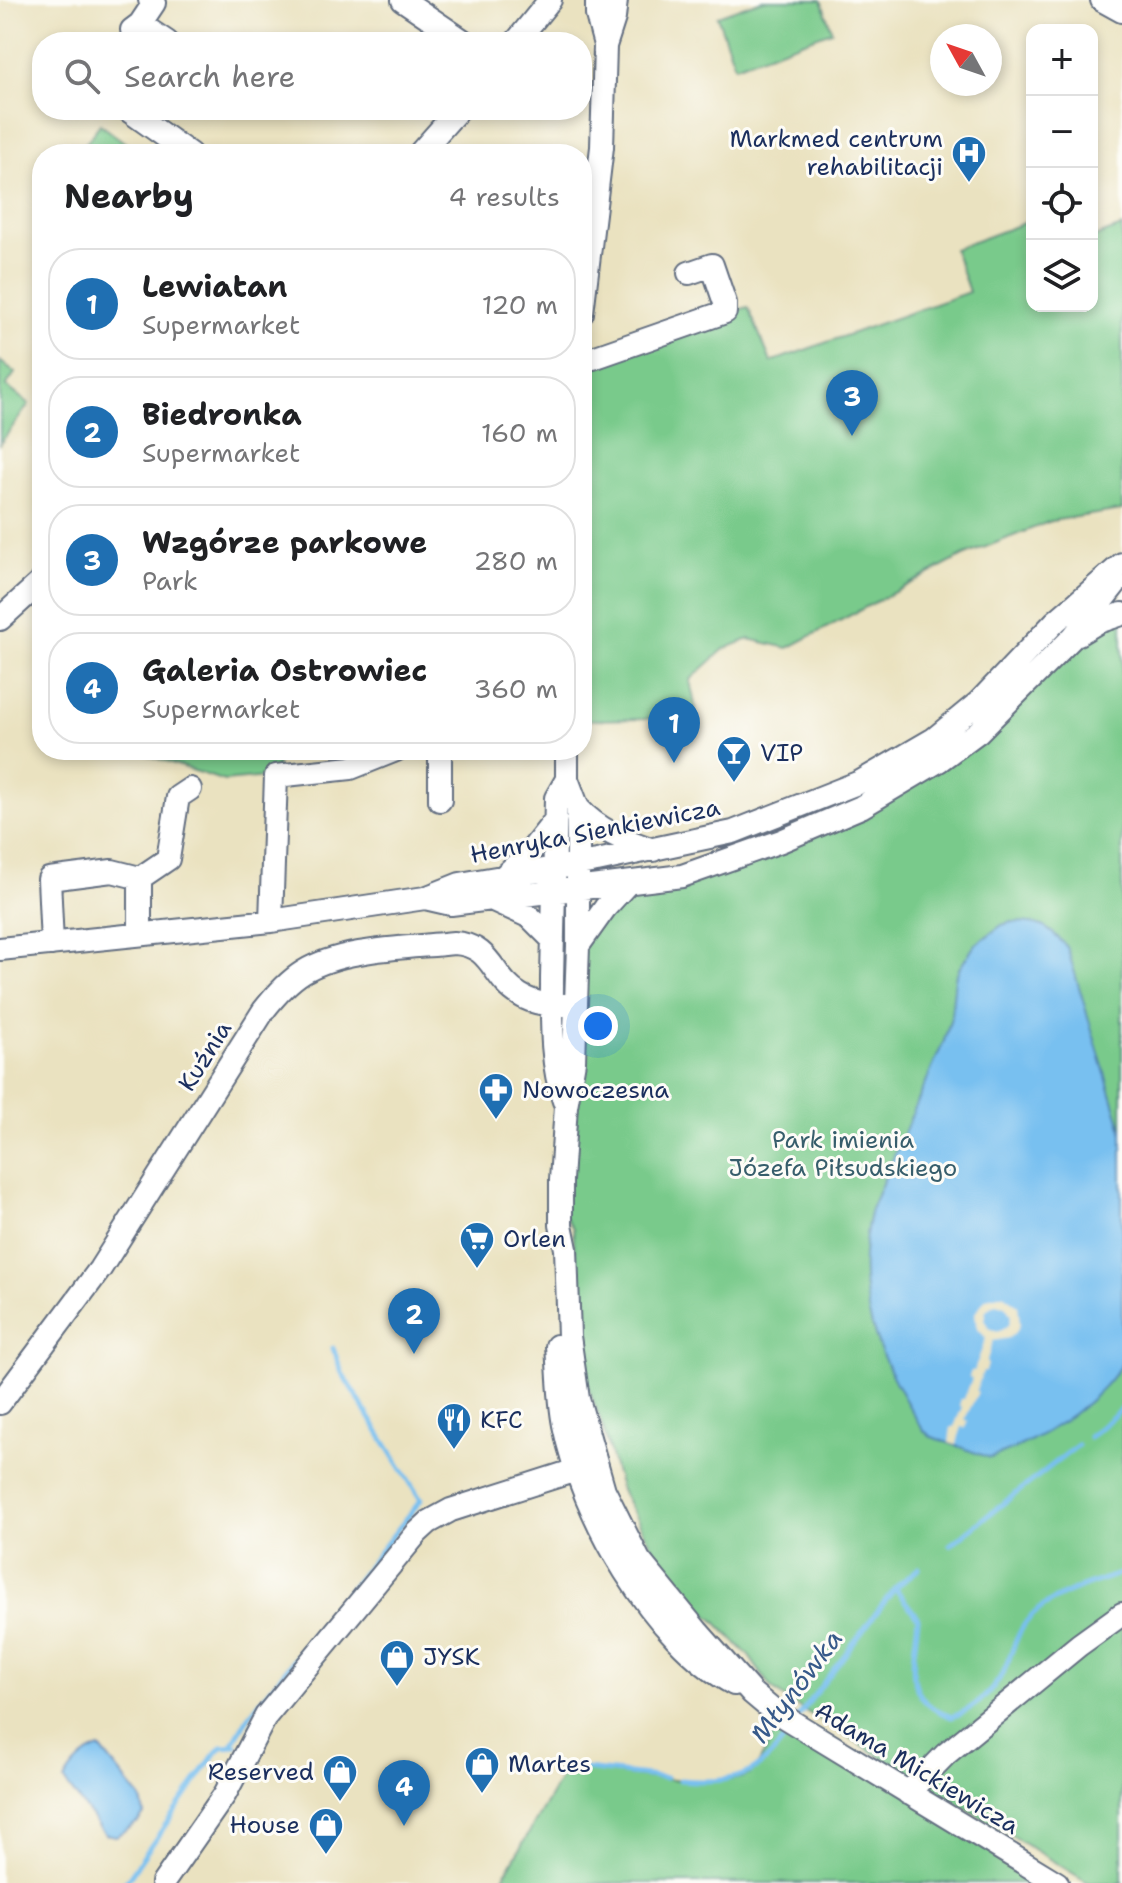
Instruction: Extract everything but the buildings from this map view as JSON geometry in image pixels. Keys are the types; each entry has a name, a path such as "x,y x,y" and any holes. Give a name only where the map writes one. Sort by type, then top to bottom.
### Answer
{"street":[{"path":"146,32 136,27 154,3 150,0"},
{"path":"403,0 450,32"},
{"path":"597,0 597,15 605,46"},
{"path":"592,230 602,147 605,46 616,0"},
{"path":"1102,0 1122,11"},
{"path":"525,32 551,2"},
{"path":"142,120 176,144"},
{"path":"428,144 449,120"},
{"path":"592,358 725,312 712,265 689,273"},
{"name":"Henryka Sienkiewicza","path":"0,949 271,921 425,898 460,884 503,877 565,878 626,885 682,876 731,860 861,807 906,782 978,732 1073,637 1122,564"},
{"name":"Henryka Sienkiewicza","path":"425,898 451,904 491,900 654,850 733,832 860,782 934,739 1103,596 1122,576"},
{"path":"0,619 32,590"},
{"path":"1073,637 1098,622 1122,614"},
{"path":"271,921 276,776 351,768 371,760"},
{"path":"440,760 440,800"},
{"name":"Adama Mickiewicza","path":"566,1106 556,1080 552,1005 553,940 578,808 567,779 567,760"},
{"name":"Adama Mickiewicza","path":"567,779 556,798 556,819 578,946 574,1061 566,1106 561,1225 554,1254 560,1397 570,1448 613,1510 639,1560 752,1693"},
{"path":"52,944 49,879 112,871 140,878 168,859 178,797 190,789"},
{"path":"578,808 588,820 607,832 654,850"},
{"path":"503,877 530,852 556,819"},
{"path":"140,878 140,934"},
{"path":"578,946 626,885"},
{"path":"491,900 530,917 553,940"},
{"name":"Kuźnia","path":"0,1403 100,1269 264,1010 281,989 302,972 323,962 362,954 469,944 482,951 506,986 521,996 552,1005"},
{"path":"552,1005 575,1005"},
{"name":"Adama Mickiewicza","path":"561,1225 566,1249 569,1336 588,1498 607,1542 657,1616 706,1666 752,1693 782,1716 1057,1883"},
{"path":"553,1479 570,1448"},
{"path":"163,1883 225,1794 266,1716 417,1533 451,1510 586,1468"},
{"path":"553,1479 588,1498"},
{"path":"908,1793 946,1754 1079,1645 1122,1614"}],"green space":[{"path":"762,0 821,0 832,31 735,66 717,16"},
{"path":"100,124 127,144 85,144"},
{"path":"1026,222 1026,312 1098,312 1098,236 1122,227 1122,510 1051,521 963,556 788,648 749,639 724,649 690,680 696,710 645,719 592,720 592,355 748,307 771,362 969,292 954,249"},
{"path":"0,361 15,373 6,386 29,404 0,444"},
{"name":"Park imienia Józefa Piłsudskiego","path":"1122,614 1122,1883 1089,1883 784,1698 771,1688 749,1656 714,1620 693,1605 659,1559 620,1488 603,1427 583,1373 573,1228 561,1211 578,946 626,885 682,876 906,782 1073,637"},
{"path":"162,760 278,760 276,776 224,781"},
{"path":"782,1716 1057,1883 500,1883 567,1767 692,1781 739,1778 756,1768"}],"water":[{"path":"1011,922 1042,926 1067,947 1122,1130 1122,1363 1097,1394 1064,1421 990,1458 932,1437 923,1430 893,1377 872,1326 866,1299 865,1241 871,1209 944,1041 951,1017 955,978 960,967 975,945"},
{"path":"100,1748 141,1799 144,1814 138,1822 116,1836 105,1834 64,1781 79,1761"}],"pier":[{"path":"1003,1294 1018,1305 1020,1324 1009,1338 993,1341 986,1371 983,1371 978,1392 965,1419 968,1421 965,1428 962,1427 956,1445 949,1443 951,1427 954,1427 962,1407 959,1406 961,1399 964,1399 972,1379 969,1377 971,1371 974,1371 986,1338 977,1328 975,1313 986,1298","holes":["995,1304 1005,1306 1011,1315 1009,1325 1000,1331 990,1329 984,1320 986,1310"]}],"waterway":[{"path":"232,1745 248,1717 421,1500 342,1373 333,1348"},
{"name":"Młynówka","path":"1089,1437 1122,1409"},
{"name":"Młynówka","path":"950,1545 1078,1445"},
{"name":"Młynówka","path":"797,1718 895,1588 919,1568"},
{"path":"895,1588 918,1618 913,1664 917,1690 935,1710 952,1717 978,1702 993,1688 1004,1671 1021,1630 1036,1612 1071,1591 1122,1573"},
{"name":"Młynówka","path":"680,1780 717,1781 746,1774 770,1757 792,1727"},
{"name":"Młynówka","path":"125,1883 214,1755 222,1747 236,1746"},
{"name":"Młynówka","path":"549,1765 666,1778"}],"place":[{"name":"Markmed centrum rehabilitacji","path":"969,184"},
{"name":"Wzgórze parkowe","path":"852,436"},
{"name":"Lewiatan","path":"674,763"},
{"name":"VIP","path":"734,784"},
{"name":"Nowoczesna","path":"496,1121"},
{"name":"Orlen","path":"477,1270"},
{"name":"Biedronka","path":"414,1354"},
{"name":"KFC","path":"454,1451"},
{"name":"JYSK","path":"397,1688"},
{"name":"Martes","path":"482,1795"},
{"name":"Reserved","path":"340,1803"},
{"name":"Galeria Ostrowiec","path":"404,1826"},
{"name":"House","path":"326,1856"}]}
